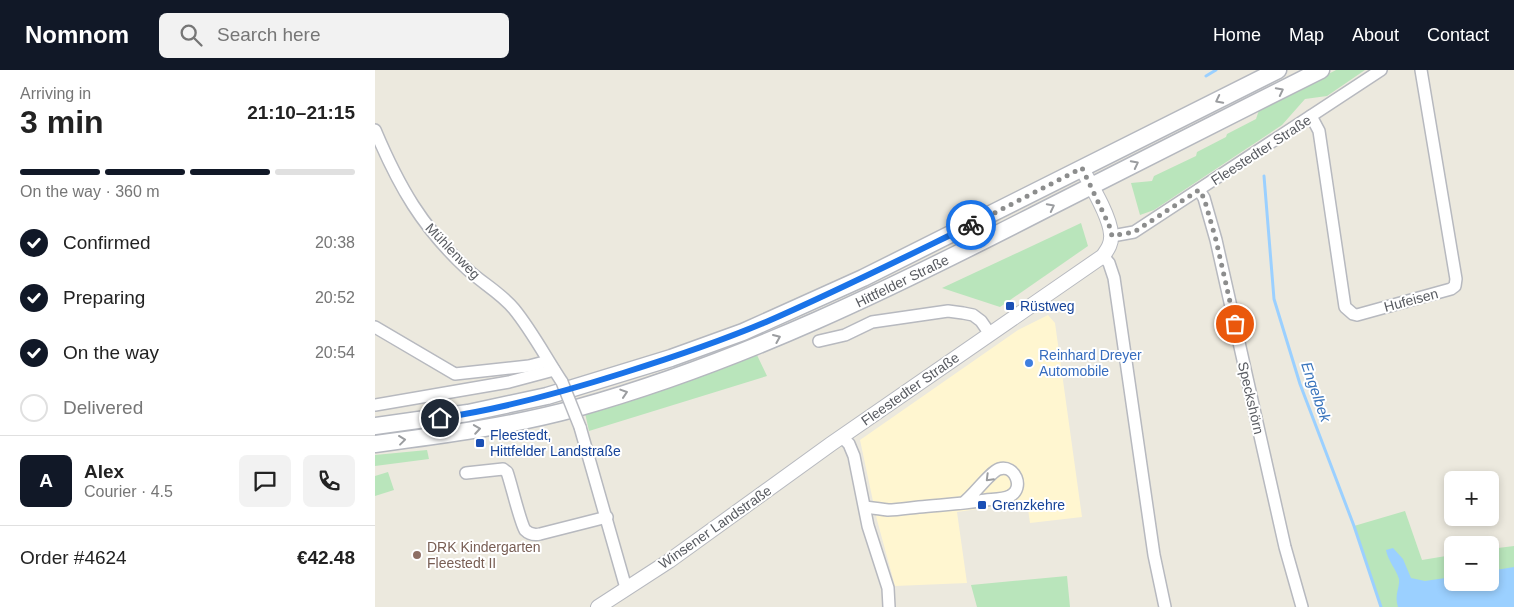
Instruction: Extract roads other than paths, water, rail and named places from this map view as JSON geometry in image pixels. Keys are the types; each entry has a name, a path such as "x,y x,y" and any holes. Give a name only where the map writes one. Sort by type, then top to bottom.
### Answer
{"main road":[{"name":"Hittfelder Straße","path":"375,426 506,406 567,386 597,382 671,358 767,322 872,273 1278,70"},
{"name":"Hittfelder Straße","path":"375,444 495,426 578,407 693,371 755,348 871,297 1321,70"}],"street":[{"name":"Fleestedter Straße","path":"1112,236 1134,232 1381,70"},
{"name":"Hufeisen","path":"1311,116 1319,131 1345,307 1347,310 1357,315 1451,289 1455,286 1456,279 1421,70"},
{"name":"Mühlenweg","path":"375,130 403,190 418,214 441,243 513,308 551,366 567,386 607,517 626,588"},
{"path":"1082,168 1109,225 1112,236 1109,248 1103,256 1109,263 1115,278 1154,555 1165,607"},
{"name":"Speckshörn","path":"1199,190 1204,198 1216,240 1285,547 1301,607"},
{"name":"Fleestedter Straße","path":"837,441 1103,256"},
{"path":"819,341 845,335 872,322 948,311 963,313 977,318 990,334"},
{"path":"375,327 455,374 529,366 551,366"},
{"path":"375,405 509,382 551,366"},
{"path":"837,441 849,444 854,456 868,526 888,588 889,607"},
{"name":"Winsener Landstraße","path":"598,607 615,602 626,588 669,561 837,441"},
{"path":"465,473 503,469 507,472 525,529 531,534 540,534 607,517"},
{"path":"865,507 889,510 963,503"}],"water":[{"path":"1393,548 1403,559 1411,578 1425,581 1444,578 1444,591 1499,591 1499,570 1514,567 1514,607 1398,607 1399,579 1386,550"}],"waterway":[{"name":"Engelbek","path":"1206,76 1216,70"},
{"name":"Engelbek","path":"1264,176 1274,299 1300,384 1354,526 1381,607"}],"place":[{"name":"Rüstweg","path":"1010,306"},
{"name":"Reinhard Dreyer Automobile","path":"1029,363"},
{"name":"Fleestedt, Hittfelder Landstraße","path":"480,443"},
{"name":"Grenzkehre","path":"982,505"},
{"name":"DRK Kindergarten Fleestedt II","path":"417,555"}]}
